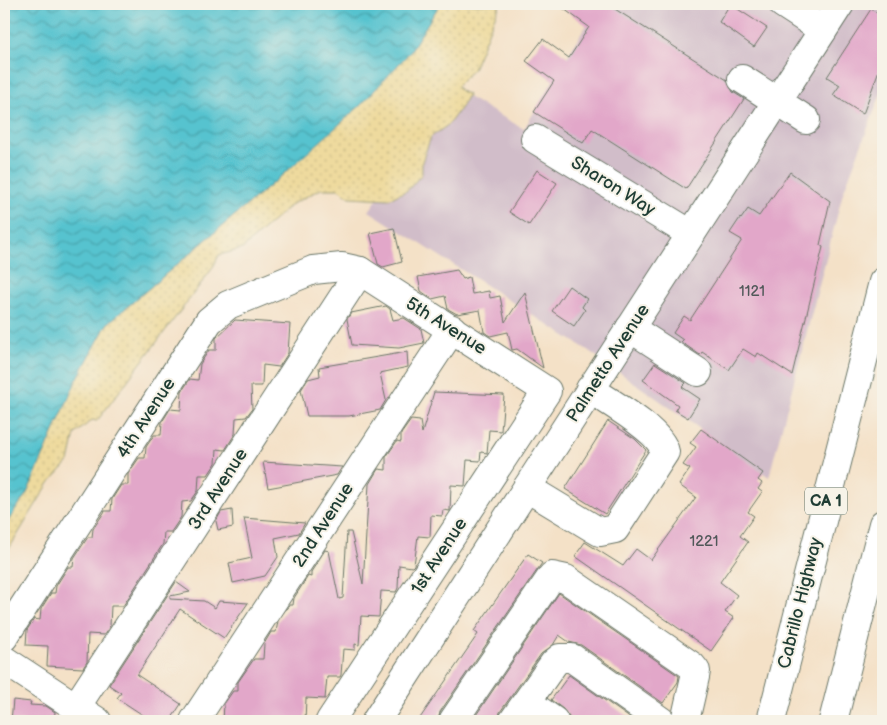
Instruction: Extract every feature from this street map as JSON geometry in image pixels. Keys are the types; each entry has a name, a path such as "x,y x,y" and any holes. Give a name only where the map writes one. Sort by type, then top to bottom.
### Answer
{"main road":[{"path":"783,4 823,30"},
{"name":"Palmetto Avenue","path":"376,721 840,4"},
{"path":"742,79 778,100 806,120"},
{"name":"Sharon Way","path":"535,138 691,234"},
{"name":"5th Avenue","path":"351,269 452,329 547,391"},
{"name":"4th Avenue","path":"4,638 209,321 228,304 313,270 351,269"},
{"name":"3rd Avenue","path":"86,714 351,269"},
{"name":"Cabrillo Highway","path":"771,721 883,282"},
{"path":"630,328 698,372"},
{"name":"2nd Avenue","path":"194,721 452,329"},
{"path":"527,488 600,532 615,529 660,460 665,452 664,446 653,433 590,389"},
{"name":"1st Avenue","path":"330,721 547,391"},
{"path":"832,721 883,524"},
{"path":"454,721 552,576 566,579 692,666 696,671 685,721"},
{"path":"554,721 520,711 554,662 566,656 572,658 661,721"},
{"path":"4,660 86,714"}],"shaded area":[{"path":"599,4 883,4 883,88 843,193 769,477 586,349 369,211 455,90 524,129"}],"sand":[{"path":"440,4 500,4 473,69 457,86 459,90 468,95 448,125 431,137 422,162 422,174 408,190 389,199 350,197 338,189 321,189 292,204 242,249 219,255 212,269 97,421 92,420 75,434 69,462 49,483 4,557 4,527 27,493 76,381 107,324 287,171 409,53"}],"water":[{"path":"4,4 440,4 409,53 361,105 287,171 107,324 76,381 27,493 4,527"}],"building":[{"path":"557,4 607,4 727,80 733,92 744,99 686,189 592,129 583,143 534,112 554,81 526,61 543,39 569,58 589,27"},
{"path":"730,4 767,28 754,47 719,22"},
{"path":"871,9 883,17 883,59 863,114 833,95 840,85 827,77"},
{"path":"537,170 557,183 529,225 509,212"},
{"path":"790,172 830,201 820,245 823,247 792,375 758,353 756,357 743,349 729,370 702,352 700,355 681,342 683,340 673,333 684,316 690,320 742,240 730,233 740,218 748,209 759,216"},
{"path":"394,228 402,262 383,267 378,264 370,233"},
{"path":"457,270 463,279 469,277 472,294 489,291 490,298 500,296 505,322 525,292 543,368 517,349 512,350 508,332 490,336 484,332 480,310 457,314 448,309 445,296 432,299 421,291 418,277"},
{"path":"569,286 587,299 582,307 585,310 574,326 552,311"},
{"path":"386,306 390,309 393,320 404,318 421,329 424,343 399,348 352,345 347,319 351,313"},
{"path":"235,320 290,324 288,353 279,367 263,365 262,386 251,386 252,409 246,417 236,418 235,434 225,450 217,449 216,463 208,475 199,475 198,491 191,501 182,502 181,517 171,532 164,532 163,544 123,606 111,606 110,626 104,635 88,634 87,662 83,668 47,666 48,646 26,645 27,630 34,619 40,620 41,609 51,593 55,593 56,586 68,567 73,567 74,558 88,537 92,537 93,529 105,511 111,511 112,499 121,485 128,485 128,474 139,458 145,458 146,447 154,435 161,435 162,422 170,409 181,410 182,391 190,379 198,380 200,364 209,350 216,350 216,338"},
{"path":"407,352 408,367 380,373 386,400 380,410 349,416 307,416 301,390 308,379 320,376 319,367"},
{"path":"655,363 686,383 682,387 700,399 688,418 675,410 678,405 643,380"},
{"path":"434,392 504,395 501,431 489,430 487,453 481,452 480,461 467,460 465,486 451,485 450,511 443,510 442,516 431,515 430,537 418,536 414,565 412,567 399,565 398,588 396,592 381,591 379,617 361,616 359,645 355,644 355,650 343,649 341,675 340,677 327,677 325,699 306,698 305,721 223,721 224,704 233,691 238,691 238,682 254,659 263,659 264,644 271,632 276,632 278,621 289,605 293,605 294,598 308,576 311,577 311,572 325,550 329,551 339,599 343,598 347,532 351,532 363,584 369,484 378,469 386,470 386,457 397,441 401,442 401,434 411,420 420,421 422,433"},
{"path":"608,421 635,439 646,450 605,514 565,489"},
{"path":"701,429 763,473 758,480 762,483 758,489 762,492 748,512 754,516 740,536 748,542 720,582 737,595 725,612 734,618 711,651 575,556 585,542 623,566 636,549 651,560 696,497 679,485 690,469 683,465 696,447 690,443"},
{"path":"263,462 342,467 337,475 268,488"},
{"path":"232,510 233,527 218,530 216,521 221,512"},
{"path":"244,518 305,523 299,533 275,538 278,557 265,576 233,583 229,563 252,558"},
{"path":"528,554 542,563 440,712 438,721 418,721 478,634 474,631"},
{"path":"176,582 190,592 170,596 170,599 204,601 215,608 219,601 248,603 224,638 180,609 137,675 181,704 170,721 152,721 117,698 121,693 109,685"},
{"path":"559,593 679,676 678,682 663,703 581,645 569,642 559,635 553,645 541,654 500,712 498,721 472,721"},
{"path":"569,675 634,721 572,721 563,709 551,700"},
{"path":"13,700 31,702 30,705 46,706 55,712 54,721 11,721"}]}
